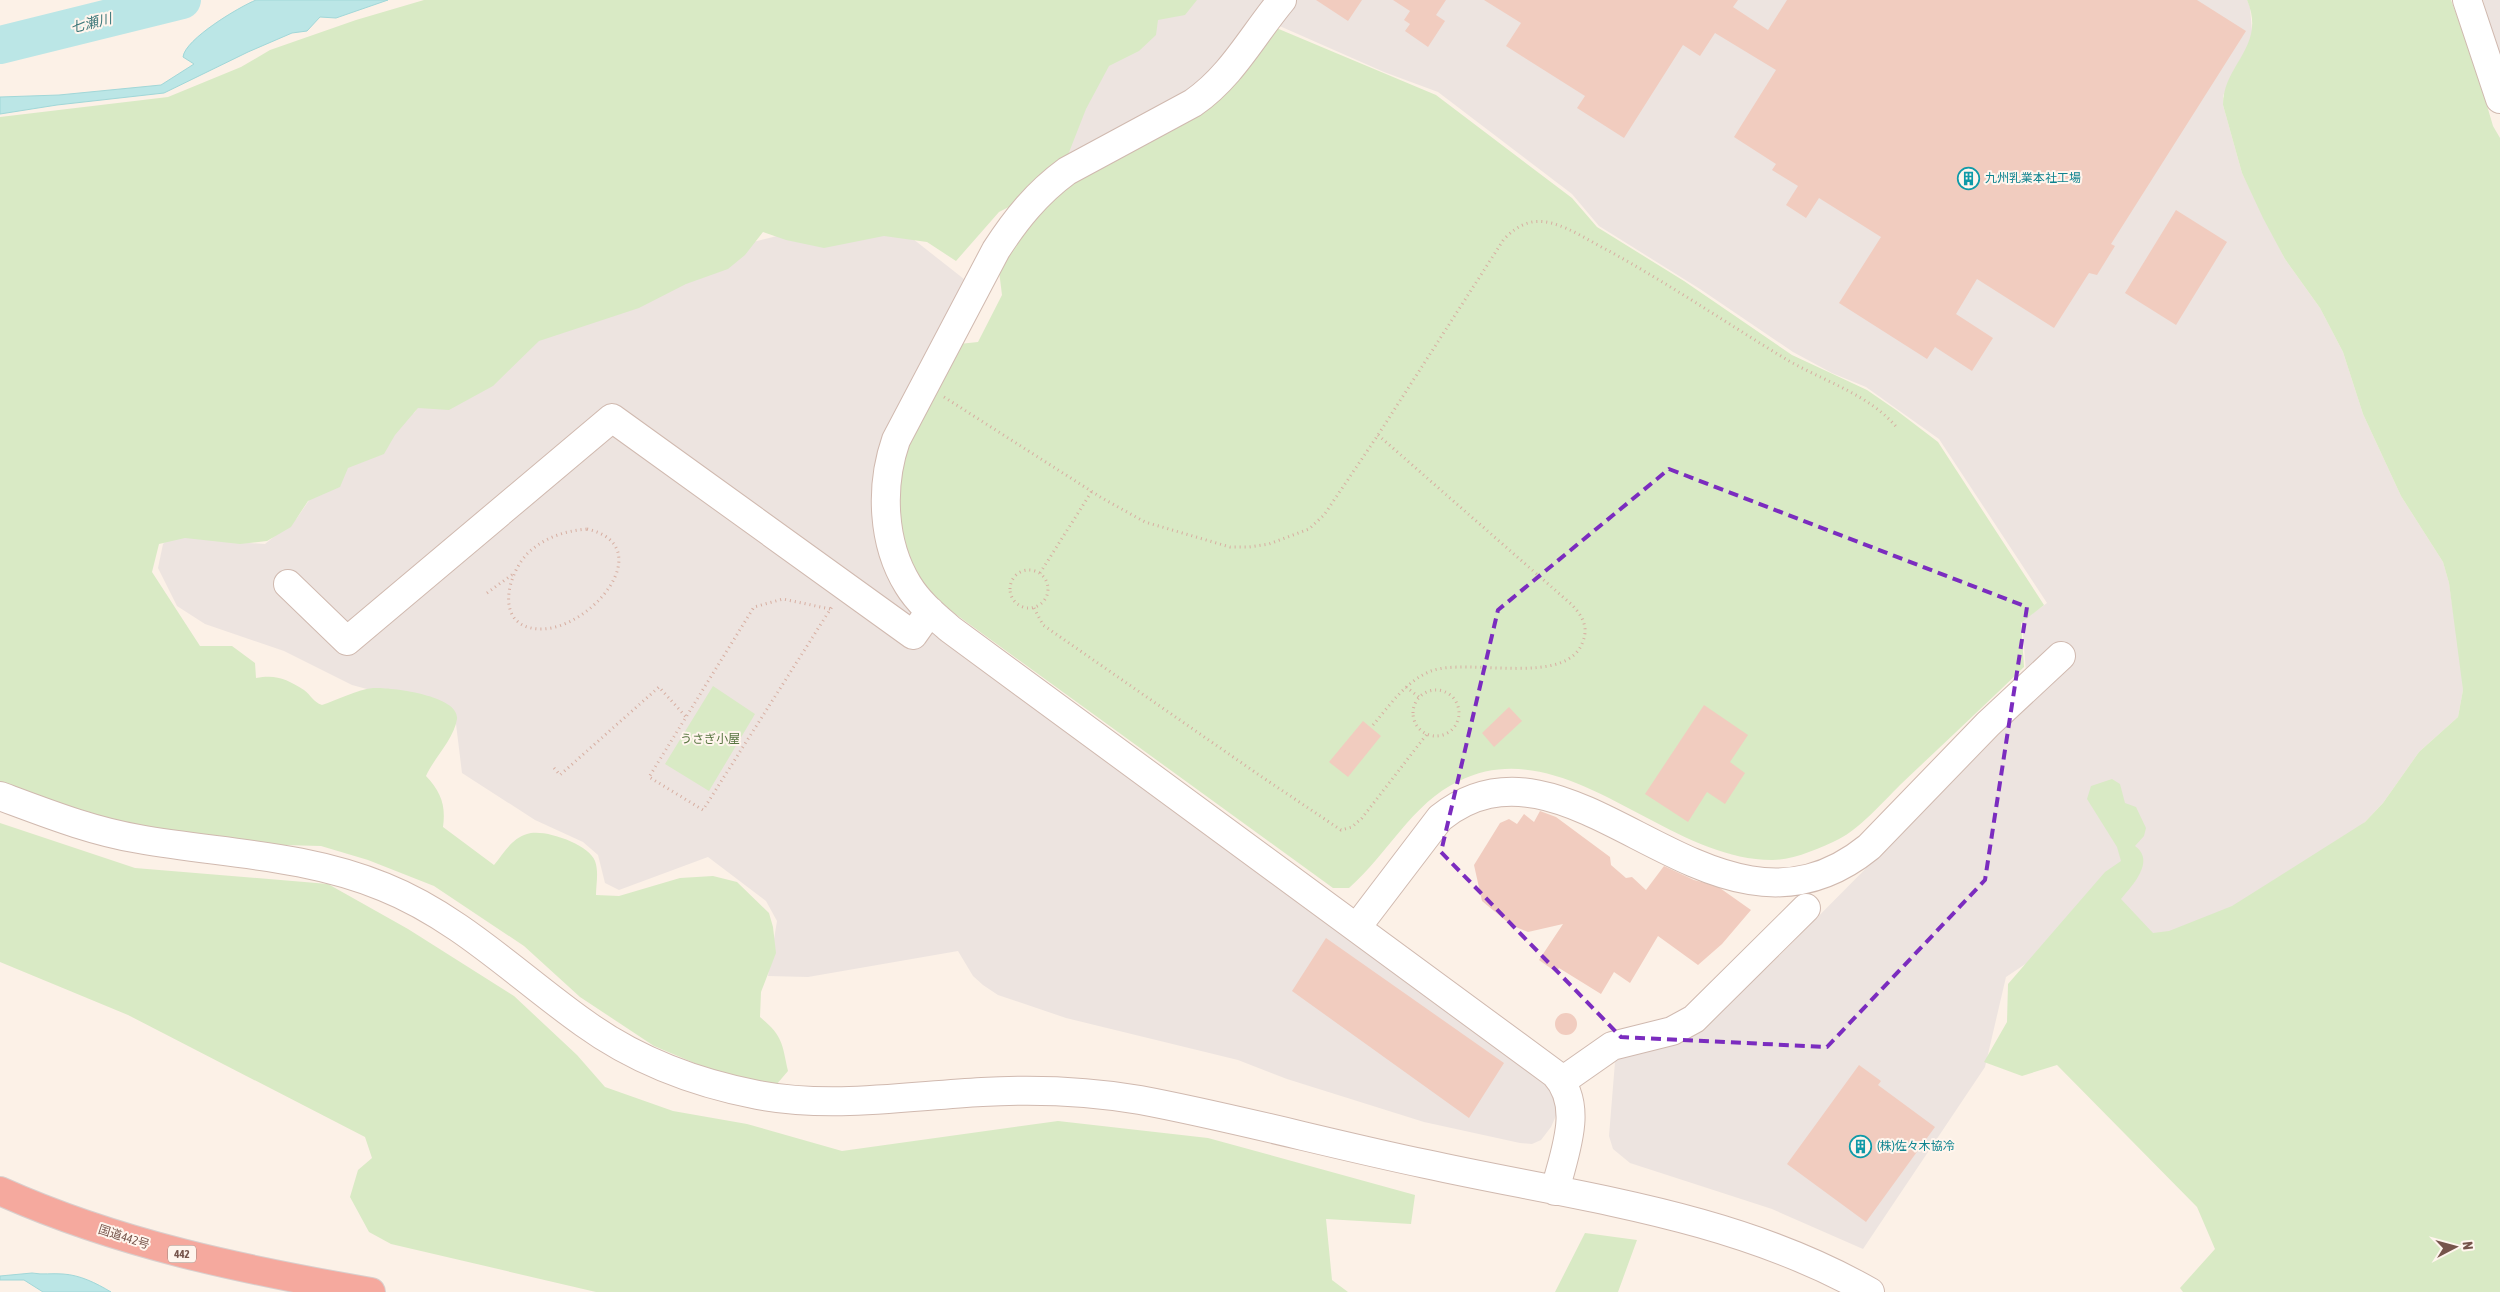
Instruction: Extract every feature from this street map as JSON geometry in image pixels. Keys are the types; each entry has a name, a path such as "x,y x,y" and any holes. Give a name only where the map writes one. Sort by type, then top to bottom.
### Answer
{"highway":[{"name":"国道442号","path":"0,1190 102,1230 170,1251 264,1273 371,1292"}],"street":[{"path":"1282,0 1228,73 1211,90 1193,102 1067,171 1049,184 1027,205 996,250 896,440 888,462 885,488 891,541 902,574 919,600 950,630 1530,1054 1562,1082 1569,1095 1571,1112 1568,1138 1555,1191"},
{"path":"2467,0 2500,99"},
{"path":"288,584 347,641 612,418 913,634 930,612"},
{"path":"1357,927 1440,818 1454,807 1468,800 1498,793 1528,792 1556,798 1693,864 1735,878 1770,884 1791,883 1828,871 1855,859 1869,848 1988,724 2061,656"},
{"path":"0,796 74,823 119,836 303,862 340,871 385,887 445,919 571,1014 612,1041 636,1054 687,1076 728,1088 776,1098 816,1101 859,1101 1028,1090 1116,1096 1194,1110 1425,1164 1708,1224 1820,1266 1870,1292"},
{"path":"1562,1082 1612,1046 1672,1031 1694,1019 1806,908"}],"path":[{"path":"942,396 1092,492 1145,522 1230,547 1269,544 1308,529 1324,515 1378,435 1504,239 1518,225 1536,220 1552,223 1658,277 1793,363 1886,414 1898,429"},
{"path":"1373,725 1406,687 1418,677 1438,669 1459,666 1546,667 1565,662 1583,643 1585,627 1579,611 1378,435"},
{"path":"1040,573 1092,492"},
{"path":"487,593 514,574 524,558 538,544 552,536 587,529 602,534 613,544 618,556 615,577 602,599 576,620 553,627 533,628 523,624 514,616 509,606 508,596 514,574"},
{"path":"1027,570 1040,573 1046,581 1048,594 1045,600 1034,608 1026,608 1016,603 1010,592 1010,585 1015,576 1027,570"},
{"path":"830,609 783,599 754,608 649,777 703,810 846,586"},
{"path":"1034,608 1043,625 1246,767 1341,830 1352,827 1362,818 1427,734"},
{"path":"554,768 560,775 659,687 686,717"},
{"path":"1406,687 1419,698"},
{"path":"1428,691 1444,691 1451,695 1458,704 1459,720 1452,731 1437,736 1427,734 1418,728 1414,721 1413,713 1419,698 1428,691"}],"highlighted area":[{"path":"1669,469 2027,607 1985,880 1827,1047 1621,1037 1441,852 1498,610"}],"shaded area":[{"path":"1119,0 1269,0 1227,58 1185,94 1056,166"},
{"path":"1293,0 2247,0 2250,7 2252,32 2249,45 2234,70 2223,96 2223,105 2242,173 2285,259 2320,308 2343,352 2363,414 2401,496 2443,562 2449,583 2462,670 2463,690 2458,717 2419,752 2383,803 2365,822 2300,876 2156,947 2121,900 2006,977 1985,1067 1863,1249 1772,1209 1630,1163 1613,1149 1609,1136 1615,1062 1634,1050 1698,1031 1770,965 2041,692 2026,672 2022,621 2047,603 1939,439 1866,387 1832,373 1793,352 1700,289 1599,226 1572,194 1438,92 1384,72 1275,24"},
{"path":"2483,0 2500,0 2500,60"},
{"path":"868,230 908,235 969,283 880,448 875,466 874,482 887,564 1544,1077 1555,1092 1559,1109 1551,1127 1541,1140 1532,1144 1520,1143 1424,1122 1287,1079 1238,1060 1066,1018 998,995 973,976 958,951 808,977 768,976 777,921 766,901 708,857 619,890 605,883 598,855 583,842 535,820 462,773 456,724 419,703 352,685 284,651 205,624 177,606 158,568 163,544 174,533 221,541 265,544 297,518 327,474 415,412 431,384 753,242 789,233"}],"green space":[{"path":"424,0 1197,0 1185,15 1158,20 1156,35 1139,51 1109,66 1086,109 1066,160 1036,193 999,212 956,261 927,242 884,236 824,248 786,240 763,232 745,255 728,269 686,284 639,308 539,341 493,386 449,410 418,408 395,435 384,454 348,468 340,487 308,501 291,527 267,541 240,544 185,538 159,544 152,572 200,646 232,646 255,663 256,678 275,677 287,680 304,690 316,702 322,705 360,691 381,688 407,691 436,698 455,711 457,719 452,734 426,776 439,793 443,805 443,827 494,865 516,839 527,834 544,833 575,843 591,855 597,869 596,895 619,896 680,878 713,876 737,882 769,913 773,927 776,953 761,992 760,1017 777,1035 784,1053 788,1071 776,1085 718,1073 654,1046 580,997 524,946 434,886 368,860 321,846 248,844 146,830 68,810 0,783 0,117 168,97 241,67 270,50 356,20"},
{"path":"2247,0 2451,0 2475,65 2493,126 2500,138 2500,1292 2183,1292 2180,1288 2215,1249 2197,1207 2057,1065 2022,1076 1984,1062 2007,1022 2008,984 2105,872 2121,861 2117,847 2087,799 2091,786 2112,779 2120,784 2125,803 2136,807 2146,828 2144,836 2135,846 2141,852 2143,866 2136,880 2121,899 2153,933 2169,931 2232,906 2365,822 2383,803 2419,752 2458,717 2463,690 2449,583 2443,562 2401,496 2363,414 2343,352 2320,308 2285,259 2242,173 2223,105 2225,91 2230,78 2248,43 2252,30 2252,16"},
{"path":"1274,27 1436,95 1572,198 1597,227 1684,281 1792,355 1867,390 1938,442 2044,605 2021,623 2024,667 1871,815 1846,835 1798,856 1773,860 1733,855 1693,841 1577,783 1538,772 1499,770 1459,781 1442,791 1427,802 1363,875 1349,888 1333,888 954,613 924,587 911,569 896,517 900,462 959,344 978,342 1002,295 999,271 1025,229 1046,205 1075,182 1217,102 1246,67"},
{"name":"うさぎ小屋","path":"713,686 755,714 709,791 665,764"},
{"path":"0,823 135,868 328,884 408,929 514,996 577,1055 605,1087 673,1111 747,1124 842,1151 1058,1121 1208,1138 1415,1195 1411,1224 1326,1219 1332,1280 1348,1292 596,1292 391,1244 369,1232 350,1197 358,1170 372,1158 365,1137 128,1015 0,962"},
{"path":"1585,1233 1637,1240 1618,1292 1555,1292"}],"water":[{"path":"256,0 388,0 336,18 320,17 307,31 292,33 248,52 164,93 57,105 0,114 0,97 59,95 161,85 194,64 183,57 193,41 226,16"},
{"path":"32,1273 76,1276 111,1292 43,1292 24,1280 0,1280 0,1276"}],"building":[{"path":"1316,0 1362,0 1348,21"},
{"path":"1393,0 1446,0 1436,15 1445,21 1428,47 1405,31 1410,24 1404,20 1410,11"},
{"name":"九州乳業本社工場","path":"1484,0 1738,0 1733,7 1768,30 1787,0 2197,0 2246,31 2111,244 2115,246 2097,275 2089,273 2054,328 1977,279 1956,314 1993,338 1972,371 1935,347 1927,359 1839,303 1881,237 1819,198 1806,218 1786,205 1798,186 1772,170 1776,164 1734,137 1776,70 1715,33 1700,56 1683,45 1624,138 1577,108 1585,96 1506,46 1521,23"},
{"path":"2176,210 2227,242 2176,325 2125,293"},
{"path":"1704,705 1748,735 1730,762 1745,773 1725,804 1707,792 1688,822 1645,794"},
{"path":"1509,707 1522,721 1494,747 1482,733"},
{"path":"1363,721 1381,736 1348,777 1329,762"},
{"path":"1540,811 1556,817 1610,857 1611,865 1626,878 1632,877 1646,890 1664,866 1694,880 1717,886 1751,910 1722,944 1698,965 1658,936 1630,983 1614,972 1601,994 1559,968 1556,972 1539,960 1563,924 1528,932 1511,925 1482,901 1474,865 1500,823 1509,819 1517,824 1524,814 1534,822"},
{"path":"1326,938 1504,1063 1469,1118 1292,991"},
{"path":"1566,1013 1576,1020 1577,1024 1570,1034 1566,1035 1556,1028 1555,1024 1562,1014"},
{"name":"(株)佐々木協冷","path":"1859,1065 1881,1081 1878,1085 1935,1127 1866,1222 1787,1164"}],"waterway":[{"name":"七瀬川","path":"0,45 182,0"}],"place":[{"name":"九州乳業本社工場","path":"1969,178"},
{"name":"(株)佐々木協冷","path":"1861,1146"}]}
